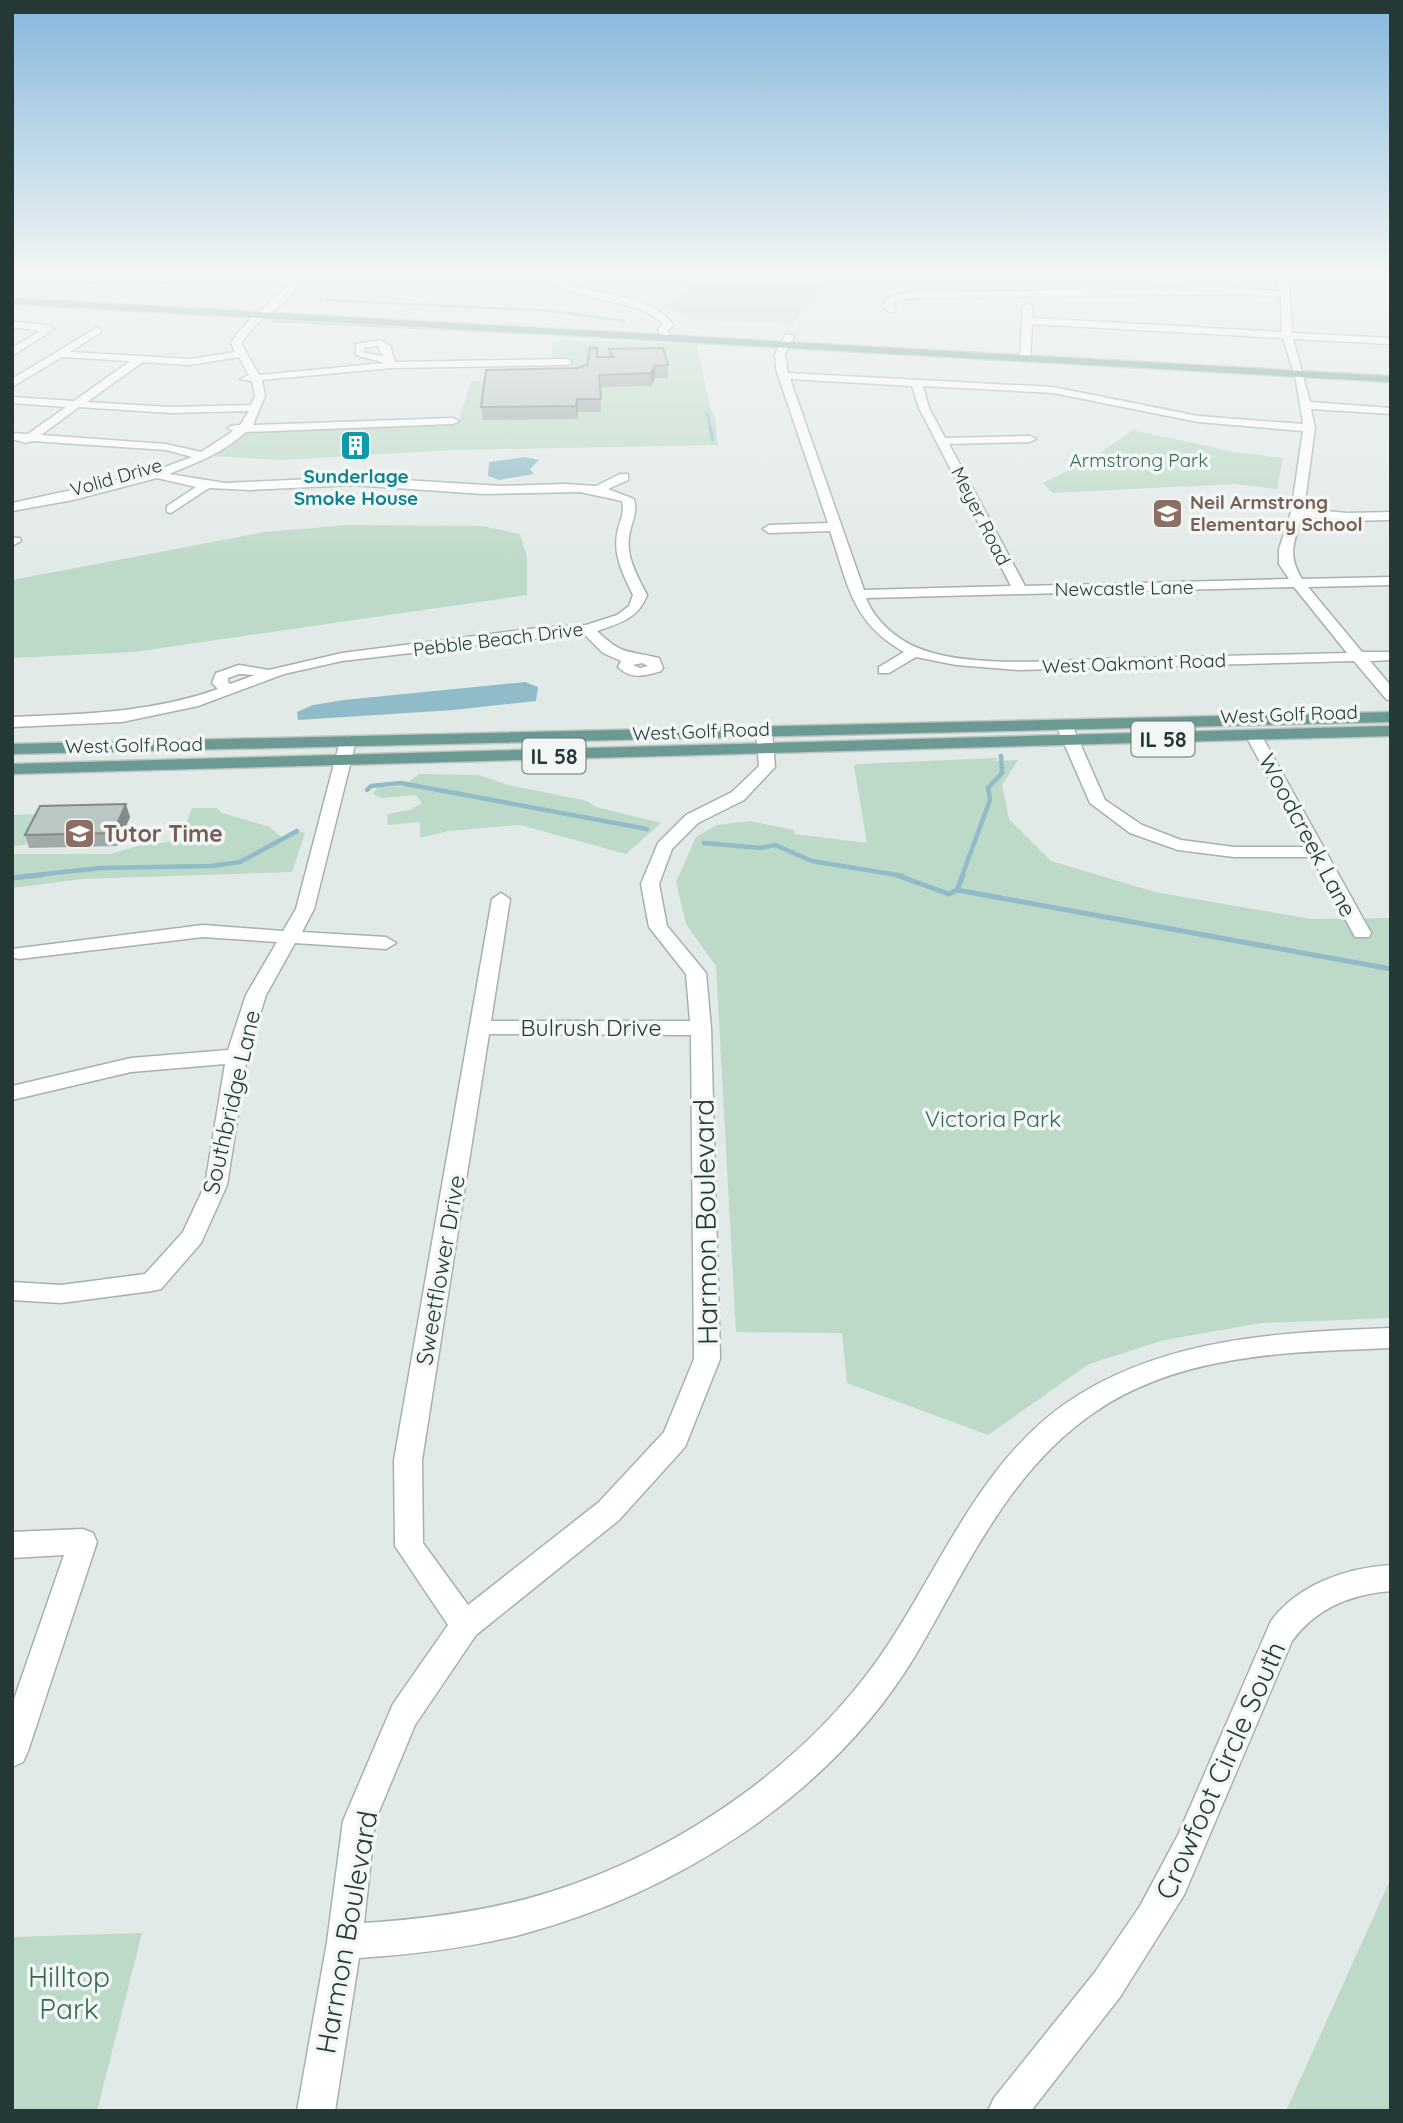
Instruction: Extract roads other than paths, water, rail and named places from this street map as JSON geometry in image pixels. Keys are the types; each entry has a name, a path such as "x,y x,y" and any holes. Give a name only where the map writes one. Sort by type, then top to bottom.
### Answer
{"main road":[{"path":"1336,373 1391,379"},
{"name":"West Golf Road","path":"12,769 344,762 1064,725 1391,717"},
{"name":"West Golf Road","path":"12,749 348,741 1072,742 1391,731"}],"street":[{"path":"12,384 29,373"},
{"path":"12,449 120,373"},
{"path":"240,416 260,396 242,373"},
{"path":"247,373 249,380"},
{"path":"249,380 285,373"},
{"path":"784,373 858,594 871,621 888,636 914,652 884,670"},
{"path":"1299,373 1309,428 1297,512 1285,559 1288,570 1391,696"},
{"path":"785,376 1052,390 1147,402 1228,423 1309,428"},
{"name":"Meyer Road","path":"918,382 916,389 924,408 1020,590"},
{"path":"12,400 190,410 240,416 248,426"},
{"path":"1306,405 1391,411"},
{"path":"240,416 248,426"},
{"name":"Volid Drive","path":"196,454 240,416"},
{"path":"248,426 317,427 453,421"},
{"name":"Volid Drive","path":"12,504 153,473 248,426"},
{"path":"12,436 149,446 196,454"},
{"name":"Meyer Road","path":"943,441 1030,439"},
{"path":"149,446 154,451 179,458 196,454"},
{"name":"Volid Drive","path":"153,473 179,458"},
{"name":"Pebble Beach Drive","path":"12,722 40,723 122,717 193,703 228,690 220,683 221,676 232,669 249,668 270,675 342,657 538,632 587,629 622,618 635,608 640,595 621,554 622,532 631,512 628,499 601,488 564,486 500,490 364,482 265,488 204,487 153,473"},
{"path":"601,488 624,477"},
{"path":"348,495 358,490 364,482"},
{"path":"306,485 309,492 319,497"},
{"path":"171,509 204,487"},
{"path":"1297,512 1348,517 1391,516"},
{"path":"769,529 835,527"},
{"name":"Newcastle Lane","path":"858,594 1391,581"},
{"path":"587,629 608,650 631,660"},
{"name":"West Oakmont Road","path":"914,652 956,661 1018,666 1391,656"},
{"path":"12,708 37,709 40,723"},
{"path":"1064,725 1098,803 1136,829 1178,845 1234,852 1317,852"},
{"name":"Woodcreek Lane","path":"1254,736 1362,933"},
{"name":"Southbridge Lane","path":"12,1291 61,1294 152,1282 194,1237 216,1185 237,1056 256,995 305,909 348,741"},
{"name":"Harmon Boulevard","path":"316,2111 344,1942 359,1821 404,1715 465,1625 609,1511 675,1439 707,1359 701,1028 696,973 658,927 650,884 664,847 692,819 738,796 767,767 765,741"},
{"name":"Sweetflower Drive","path":"465,1625 409,1546 408,1460 482,1027 501,899"},
{"path":"19,953 202,931 386,943"},
{"name":"Bulrush Drive","path":"482,1027 701,1028"},
{"path":"12,1093 131,1065 237,1056"},
{"path":"344,1942 400,1939 491,1923 578,1900 676,1854 741,1814 787,1777 870,1695 903,1649 999,1487 1050,1431 1088,1402 1156,1368 1223,1351 1294,1343 1391,1338"},
{"path":"12,1545 83,1542 12,1751"},
{"name":"Crowfoot Circle South","path":"1007,2111 1090,2008 1154,1916 1190,1848 1276,1638 1303,1608 1328,1593 1367,1580 1391,1578"}],"water":[{"path":"526,457 539,460 530,469 534,474 499,480 488,476 489,462"},
{"path":"525,682 538,687 536,701 453,710 298,720 297,712 313,705"}],"waterway":[{"path":"707,413 711,429"},
{"path":"710,427 713,440"},
{"path":"962,876 990,800 988,788 1002,773 1001,756"},
{"path":"367,790 371,786 401,783 647,829"},
{"path":"26,876 101,868 211,866 240,862 297,831"},
{"path":"704,843 761,848 775,845 812,861 903,876"},
{"path":"12,878 42,875"},
{"path":"896,875 949,894 957,890"},
{"path":"957,890 963,875"},
{"path":"957,890 1391,969"}],"place":[{"name":"Sunderlage Smoke House","path":"356,445"},
{"name":"Neil Armstrong Elementary School","path":"1167,513"},
{"name":"Tutor Time","path":"80,833"}],"park label":[{"name":"Armstrong Park","path":"1139,460"},
{"name":"Victoria Park","path":"993,1118"},
{"name":"Hilltop Park","path":"69,1992"}]}
